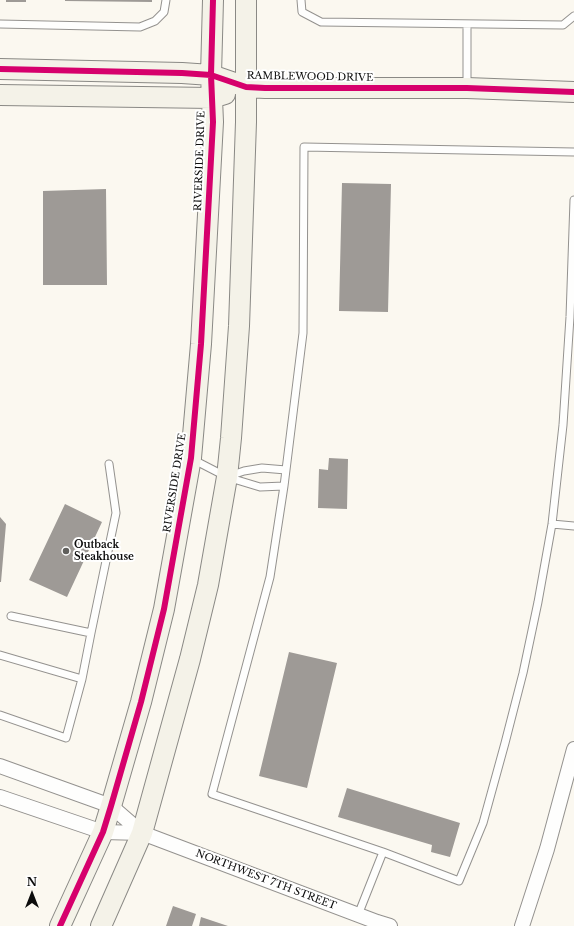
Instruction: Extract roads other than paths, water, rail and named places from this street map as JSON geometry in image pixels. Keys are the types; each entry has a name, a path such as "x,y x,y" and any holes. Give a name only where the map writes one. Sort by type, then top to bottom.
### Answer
{"street":[{"name":"RIVERSIDE DRIVE","path":"60,926 103,832 112,806 141,702 164,610 191,458 201,344 213,122 211,75 213,0"},
{"path":"101,926 142,833 190,659 208,585 227,476 239,326 246,130 246,0"},
{"name":"RAMBLEWOOD DRIVE","path":"0,69 211,75 246,87 265,88 467,88 574,92"},
{"name":"RAMBLEWOOD DRIVE","path":"0,95 212,98 246,87"},
{"path":"522,926 547,849 574,749"},
{"name":"NORTHWEST 7TH STREET","path":"0,766 112,806 142,833"},
{"name":"NORTHWEST 7TH STREET","path":"0,797 103,832 142,833 358,915 380,925"}],"lane":[{"path":"0,24 140,27 155,21 164,12 166,0"},
{"path":"301,0 302,12 321,22 563,25 574,16"},
{"path":"467,24 467,88"},
{"path":"574,152 304,147 303,333 284,486 270,576 212,794 383,852 459,882 483,822 503,750 538,602 552,524 566,386 574,200"},
{"path":"191,458 227,476 260,487 284,486"},
{"path":"0,715 66,738 82,679 116,513 109,464"},
{"path":"227,476 262,468 286,470"},
{"path":"552,524 574,526"},
{"path":"11,616 91,633"},
{"path":"0,655 82,679"},
{"path":"358,915 383,852"}],"place":[{"name":"Outback Steakhouse","path":"66,551"}]}
